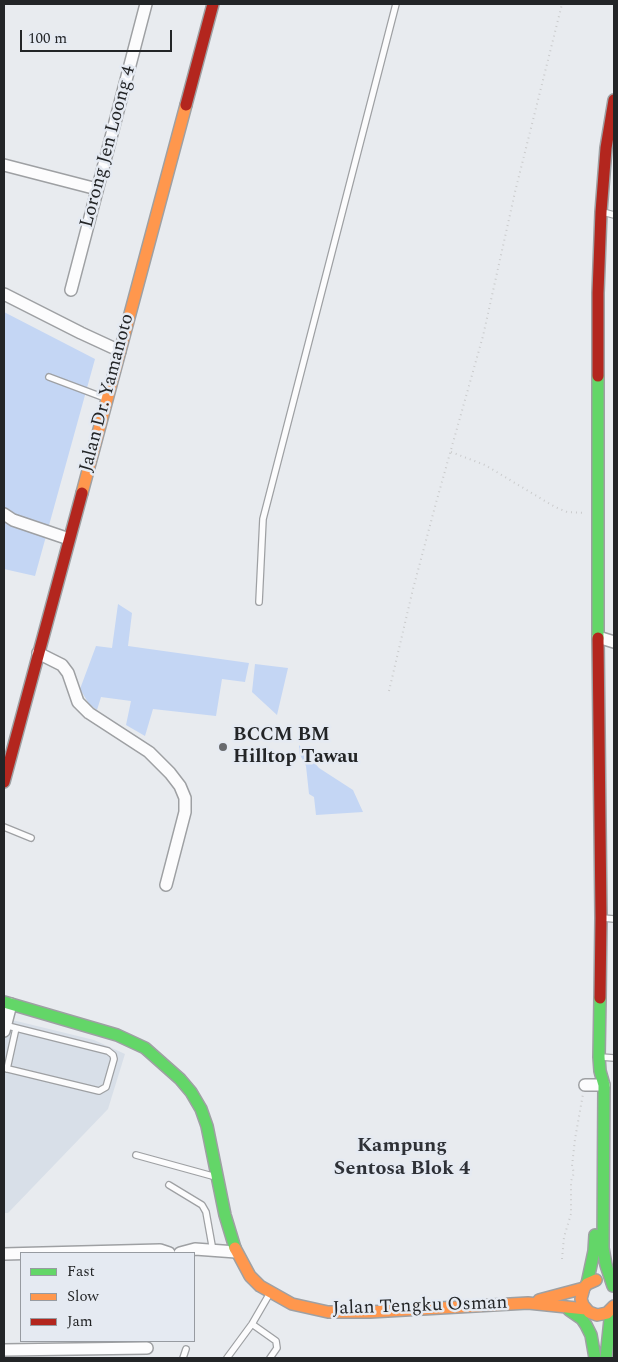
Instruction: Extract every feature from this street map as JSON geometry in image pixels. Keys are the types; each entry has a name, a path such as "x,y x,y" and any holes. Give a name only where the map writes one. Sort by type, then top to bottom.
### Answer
{"main road":[{"name":"Jalan Dr. Yamanoto","path":"4,782 8,749 38,653 213,4"},
{"path":"602,1358 598,1330 581,1299 594,1251 595,1085 600,1071 598,294 606,148 614,100"},
{"name":"Jalan Tengku Osman","path":"7,1003 117,1035 145,1048 169,1068 191,1092 201,1109 207,1126 225,1215 236,1252 250,1276 270,1293 292,1304 328,1312 370,1312 528,1303 558,1305 602,1314 613,1308"},
{"path":"595,1085 609,1114 609,1183 603,1248 606,1265 614,1287"},
{"name":"Jalan Tengku Osman","path":"528,1303 585,1286 591,1281 603,1280 614,1287"},
{"path":"558,1305 582,1319 591,1335 595,1358"},
{"path":"606,1358 613,1308"}],"street":[{"name":"Lorong Jen Loong 4","path":"71,290 146,4"},
{"path":"4,165 97,189"},
{"path":"4,294 120,351"},
{"path":"4,514 13,520 69,539"},
{"path":"598,637 614,642"},
{"path":"38,653 62,665 68,673 78,702 89,713 149,752 180,786 185,798 185,812 166,885"},
{"path":"7,1003 7,1027"},
{"path":"184,1252 194,1249 236,1252"},
{"path":"82,1252 160,1250 166,1252"},
{"path":"4,1254 20,1254"},
{"path":"4,1350 147,1349"}],"lane":[{"path":"259,602 263,519 396,4"},
{"path":"601,212 614,215"},
{"path":"48,377 107,399"},
{"path":"4,827 31,838"},
{"path":"601,918 614,919"},
{"path":"7,1027 108,1051 113,1055 114,1059 106,1087 99,1091 5,1068 7,1027"},
{"path":"599,1057 614,1058"},
{"path":"136,1155 218,1178"},
{"path":"169,1185 202,1205 206,1212 213,1251"},
{"path":"227,1358 252,1324 270,1293"},
{"path":"252,1324 276,1341 277,1348 270,1358"},
{"path":"183,1358 186,1349"}],"path":[{"path":"389,691 413,588 483,336 515,192 562,4"},
{"path":"451,452 486,465 555,508 567,512 598,513"},
{"path":"562,1259 564,1237 571,1214 571,1181 574,1173 572,1166 575,1139 595,1085"}],"shaded area":[{"path":"4,312 95,359 35,576 4,569"},
{"path":"118,604 132,613 128,646 249,663 245,682 222,679 216,716 153,709 145,736 126,725 131,701 101,697 97,710 89,704 80,689 96,646 112,648"},
{"path":"255,664 288,668 277,715 252,692"},
{"path":"299,745 319,768 353,790 363,812 316,815 314,797 309,794 306,766 299,753"},
{"path":"4,1018 94,1040 125,1054 108,1109 8,1213 4,1213"}],"traffic: fast":[{"path":"598,376 598,638"},
{"path":"600,998 599,1057 604,1085 603,1248 613,1286"},
{"path":"4,1002 117,1035 145,1048 180,1079 191,1092 201,1109 207,1126 225,1215 235,1248"},
{"path":"587,1284 594,1251 595,1235"},
{"path":"569,1310 582,1319 586,1325 591,1335 595,1358"},
{"path":"606,1358 611,1310"}],"traffic: slow":[{"path":"82,493 186,105"},
{"path":"235,1248 250,1276 260,1286 292,1304 328,1312 370,1312 528,1303 586,1309"},
{"path":"596,1280 587,1284 584,1288 581,1299 583,1305 589,1312 597,1315 607,1313 614,1306"},
{"path":"539,1300 584,1288"}],"traffic: jam":[{"path":"186,105 213,4"},
{"path":"598,376 598,293 601,212 606,148 614,100"},
{"path":"4,782 82,493"},
{"path":"598,638 600,998"}],"place":[{"name":"BCCM BM Hilltop Tawau","path":"223,747"}],"district":[{"name":"Kampung Sentosa Blok 4","path":"402,1158"}]}
